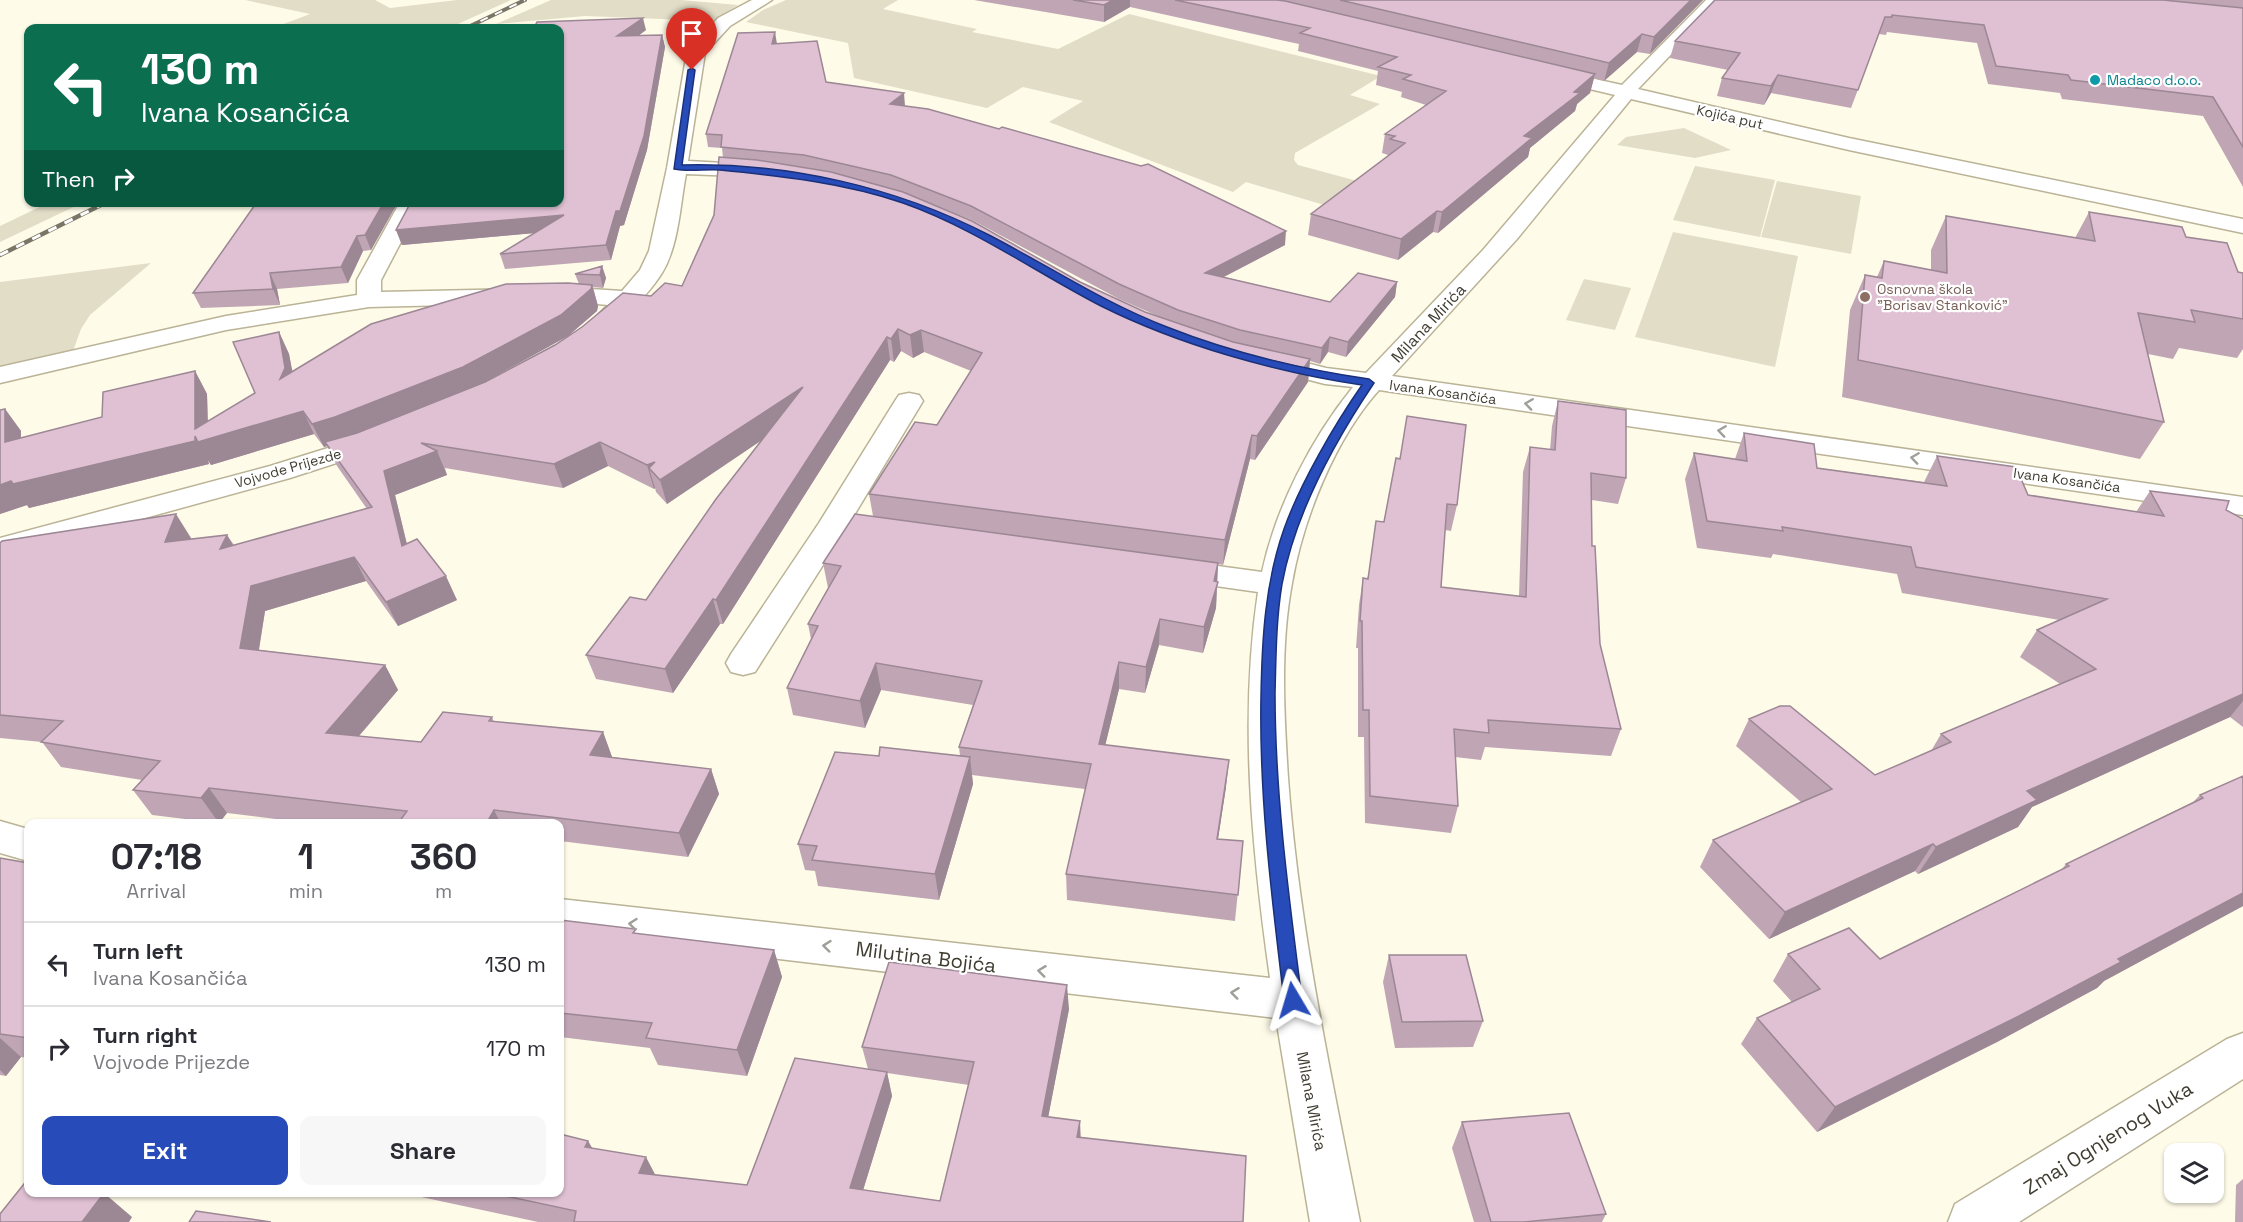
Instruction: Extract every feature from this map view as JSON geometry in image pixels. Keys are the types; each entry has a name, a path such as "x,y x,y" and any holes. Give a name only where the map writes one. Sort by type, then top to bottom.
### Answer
{"street":[{"path":"578,343 629,298 651,270 660,251 677,168 696,52 724,22 764,0"},
{"name":"Milana Mirića","path":"1335,1222 1293,1000 1276,861 1267,759 1269,647 1275,584 1290,529 1349,411 1369,383 1391,363 1475,272 1626,93 1715,0"},
{"name":"Kojića put","path":"1533,70 1849,144 2243,225"},
{"path":"677,168 708,167 784,173"},
{"path":"369,300 369,280 408,207"},
{"path":"0,375 226,323 369,300 575,295 629,298"},
{"name":"Ivana Kosančića","path":"1242,355 1325,376 1369,383 1416,387 2243,506"},
{"path":"743,663 834,524 909,401"},
{"name":"Vojvode Prijezde","path":"0,548 280,472 399,432"},
{"path":"834,524 917,535"},
{"path":"1142,566 1275,584"},
{"path":"0,837 24,844"},
{"name":"Milutina Bojića","path":"564,916 1293,1000"},
{"name":"Zmaj Ognjenog Vuka","path":"1973,1222 2243,1054"}],"shaded area":[{"path":"245,0 375,0 390,8 457,0 511,0 458,24 284,24 310,14"},
{"path":"551,0 681,0 738,5 712,21 585,16 496,24"},
{"path":"786,0 898,0 883,9 977,29 972,32 1058,49 1129,14 1381,76 1350,95 1380,104 1295,153 1294,160 1298,165 1361,182 1331,207 1246,182 1233,192 1049,122 1083,101 1023,87 987,108 854,78 848,43 746,22 763,10"},
{"path":"1684,128 1731,150 1695,158 1617,145 1626,137"},
{"path":"1695,166 1775,180 1760,237 1673,220"},
{"path":"1777,181 1861,196 1851,254 1761,237"},
{"path":"40,207 74,207 0,242 0,226"},
{"path":"1673,232 1798,256 1775,367 1635,337"},
{"path":"151,263 90,315 81,329 73,351 0,367 0,282"},
{"path":"1584,279 1631,288 1615,330 1566,320"}],"building":[{"path":"1073,0 1113,0 1104,5"},
{"path":"1175,0 1285,1 1595,74 1574,92 1580,93 1524,136 1532,138 1442,212 1437,211 1401,239 1311,214 1405,143 1390,139 1395,136 1385,134 1446,91 1403,79 1411,75 1378,67 1397,57 1300,33 1310,28"},
{"path":"1340,0 1691,0 1654,37 1642,34 1609,63"},
{"path":"1715,0 2163,0 2243,8 2243,147 2213,97 2071,80 2068,75 1996,66 1984,25 1892,15 1892,17 1885,17 1858,90 1778,75 1771,86 1722,78 1740,53 1675,41"},
{"path":"643,18 617,36 662,35 644,136 620,211 616,211 606,245 500,254 564,215 396,230 408,207 564,207 564,24 536,24 537,22"},
{"path":"775,32 772,44 817,41 826,82 904,93 890,104 928,109 1141,166 1148,164 1286,231 1205,273 1330,302 1358,273 1397,282 1348,342 1330,337 1322,348 1240,330 1178,310 1119,284 971,206 891,175 804,155 721,147 722,135 706,134 738,33"},
{"path":"719,157 757,160 831,172 903,192 972,221 1080,282 1145,312 1233,342 1310,359 1257,436 1252,435 1225,540 869,494 915,422 937,425 982,353 921,330 910,335 898,329 891,339 887,337 716,600 713,599 665,669 586,655 630,597 646,600 716,499 803,387 660,480 649,468 655,462 647,465 600,442 554,464 421,443 437,451 384,471 402,546 417,539 446,576 386,602 354,557 251,586 240,648 385,665 326,733 421,742 443,712 492,717 489,721 603,732 590,755 711,769 679,833 494,810 489,819 401,819 407,811 209,788 201,798 133,790 160,761 41,742 63,721 0,715 0,543 2,541 176,514 165,542 227,535 220,549 372,507 325,442 357,433 485,382 555,345 582,327 623,293 651,296 665,283 682,286 714,215"},
{"path":"253,207 381,207 365,235 357,236 341,267 270,273 273,289 193,293"},
{"path":"2089,212 2182,227 2186,237 2227,243 2238,272 2243,273 2243,319 2191,310 2195,322 2138,313 2164,422 1858,360 1865,275 1882,278 1884,261 1947,273 1946,216 2095,241"},
{"path":"602,266 600,275 575,274"},
{"path":"506,284 592,285 591,289 561,315 463,367 335,417 312,424 303,411 198,442 195,436 195,441 13,484 11,481 0,485 0,410 5,409 5,442 102,417 103,392 195,371 195,429 255,393 233,342 279,332 285,368 280,379 371,324"},
{"path":"1558,401 1626,410 1626,478 1591,473 1592,546 1595,546 1600,644 1621,729 1488,720 1489,733 1454,729 1458,806 1370,796 1369,710 1363,710 1362,621 1360,621 1363,578 1368,579 1376,521 1384,522 1396,458 1400,459 1407,416 1466,425 1457,505 1447,504 1441,587 1526,597 1530,447 1555,450"},
{"path":"1744,433 1814,444 1817,468 1947,486 1937,456 2016,467 2028,495 2164,516 2150,491 2229,501 2226,510 2243,519 2243,694 2027,791 2037,800 1936,847 1933,844 1785,912 1713,840 1832,789 1749,719 1780,706 1790,706 1875,775 1951,742 1941,734 2096,669 2037,630 2107,599 1916,567 1911,547 1782,527 1783,531 1707,521 1694,453 1747,461"},
{"path":"855,514 1218,563 1214,581 1218,582 1204,627 1160,619 1146,667 1119,662 1099,744 1229,760 1217,839 1243,841 1238,895 1066,874 1091,764 959,747 982,681 876,663 860,701 787,688 818,626 808,624 841,566 823,563"},
{"path":"880,747 970,757 935,874 812,860 817,846 798,844 835,752 879,756"},
{"path":"2243,776 2243,893 2118,959 2121,962 2019,1016 1835,1107 1757,1018 1820,989 1788,954 1849,928 1880,959 2069,866 2066,864 2203,798 2200,795"},
{"path":"0,858 24,862 24,1037 0,1034"},
{"path":"564,920 636,929 633,933 774,950 737,1050 646,1038 652,1023 564,1013"},
{"path":"1389,955 1466,955 1483,1021 1402,1022"},
{"path":"889,962 1067,985 1042,1116 1080,1121 1077,1137 1246,1156 1243,1222 574,1222 576,1211 510,1197 564,1197 564,1135 588,1141 585,1147 646,1157 639,1173 747,1185 795,1058 887,1072 850,1188 940,1201 974,1062 862,1047"},
{"path":"1569,1113 1606,1214 1523,1222 1491,1222 1462,1122"},
{"path":"24,1184 24,1197 101,1197 82,1222 0,1222 0,1214"},
{"path":"196,1211 271,1222 189,1222"}],"railway":[{"path":"474,24 525,0"},
{"path":"0,255 97,207"}],"place":[{"name":"Madaco d.o.o.","path":"2095,80"},
{"name":"Osnovna škola \"Borisav Stanković\"","path":"1865,297"}],"route":[{"path":"692,70 677,168 708,167 784,173 870,191 907,202 985,236 1105,304 1164,330 1242,355 1325,376 1369,383 1349,411 1303,499 1290,529 1275,584 1269,647 1267,759 1276,861 1293,1000"}]}
